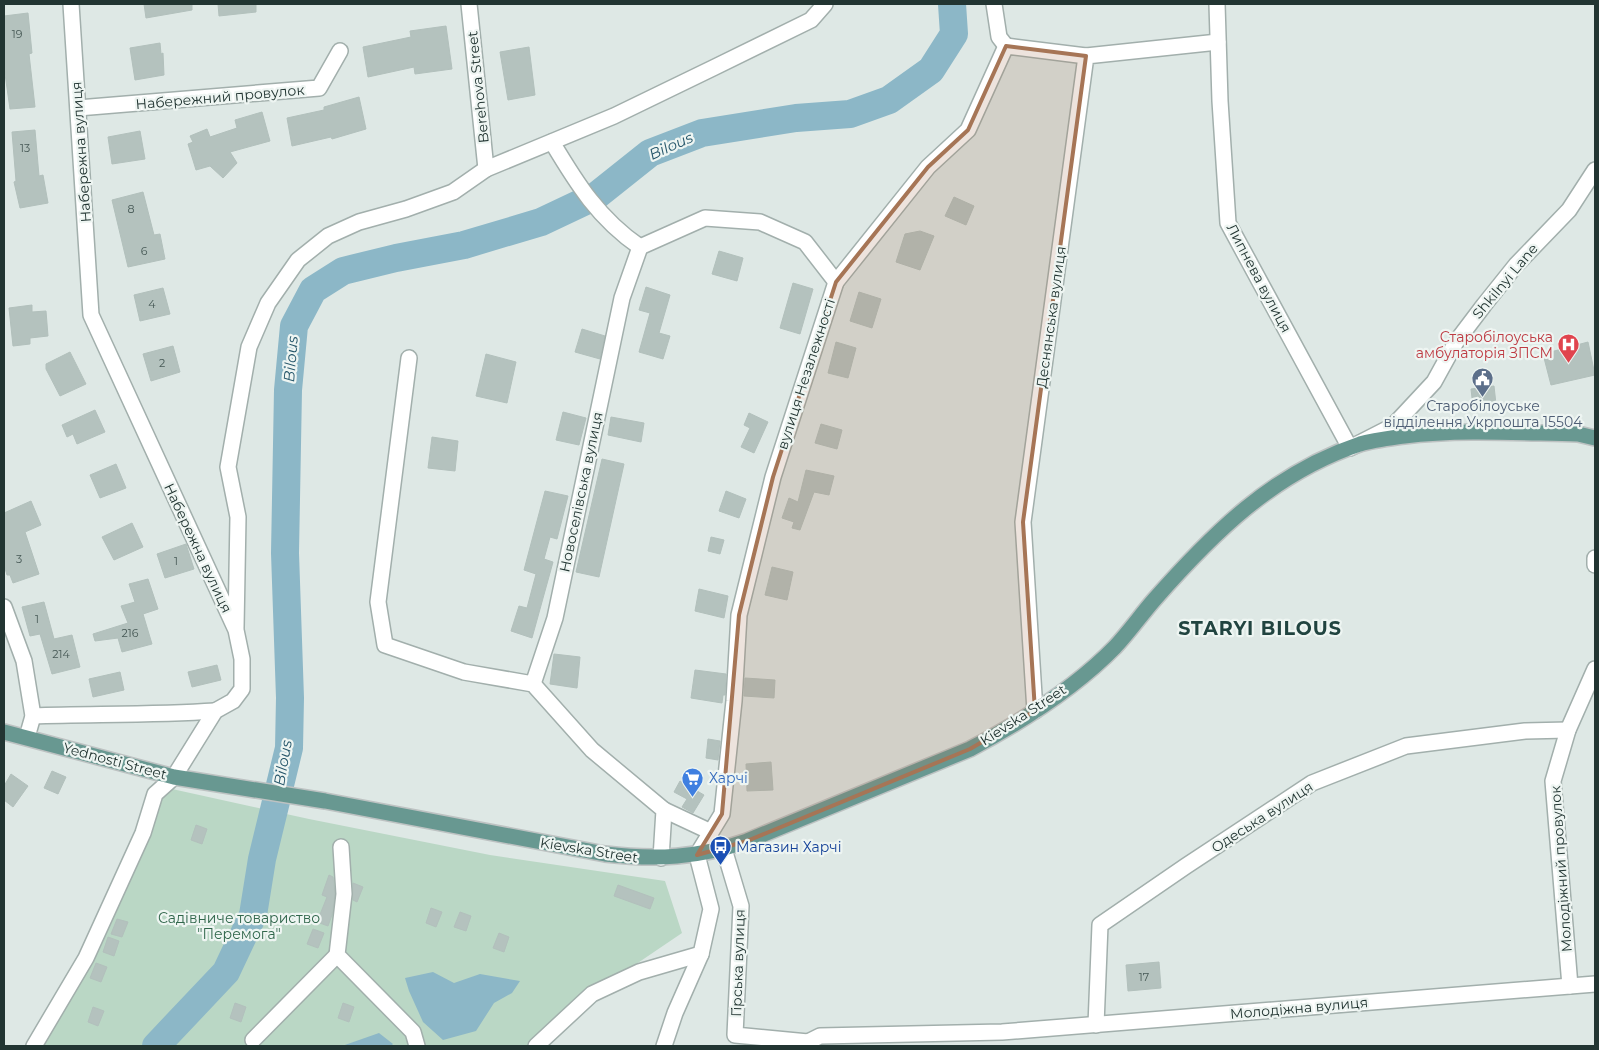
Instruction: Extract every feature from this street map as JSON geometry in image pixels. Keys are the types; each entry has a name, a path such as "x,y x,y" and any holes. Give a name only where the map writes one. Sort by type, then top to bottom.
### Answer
{"main road":[{"name":"Kievska Street","path":"324,801 605,854 636,858 697,855 724,849 970,749 1004,731 1035,711 1089,671 1116,646 1154,600 1203,548 1255,499 1326,456 1379,440 1436,433 1578,434 1595,438"},
{"name":"Yednosti Street","path":"4,732 174,777 324,801"}],"street":[{"name":"Набережна вулиця","path":"34,1046 86,958 143,833 155,794 174,777 215,711 232,700 242,689 242,659 236,630 91,315 71,4"},
{"name":"Berehova Street","path":"469,4 486,169"},
{"path":"236,630 238,517 228,467 250,347 268,303 298,260 328,236 359,222 406,209 454,192 486,169 614,116 811,20 824,4"},
{"path":"994,4 999,37 1006,46 1086,56 1218,42"},
{"name":"Липнева вулиця","path":"1217,4 1220,101 1228,222 1350,448"},
{"name":"вулиця Незалежності","path":"697,855 722,814 734,701 739,615 773,477 836,282 928,167 968,130 1006,46"},
{"name":"Набережний провулок","path":"78,108 320,88 340,51"},
{"name":"Деснянська вулиця","path":"1035,711 1023,522 1086,56"},
{"path":"552,142 582,191 597,210 622,234 640,247 705,218 760,222 805,242 836,282"},
{"name":"Shkilnyi Lane","path":"1350,448 1393,426 1434,382 1456,342 1484,305 1516,265 1568,210 1595,170"},
{"name":"Новоселівська вулиця","path":"533,684 555,618 622,298 640,247"},
{"path":"409,358 378,602 385,645 464,672 533,684 592,750 664,810 711,832"},
{"path":"1578,434 1595,429"},
{"path":"1595,558 1595,565"},
{"path":"4,607 24,661 33,716 28,737"},
{"name":"Молодіжний провулок","path":"1570,986 1553,781 1568,730 1595,669"},
{"path":"33,716 112,713 169,714 215,711"},
{"name":"Одеська вулиця","path":"1096,1025 1100,925 1312,783 1406,746 1525,732 1568,730"},
{"path":"661,858 664,810"},
{"path":"253,1040 337,955 344,894 341,847"},
{"name":"Гірська вулиця","path":"724,849 742,906 735,1036 808,1044"},
{"path":"664,1046 675,1013 701,954 710,909 697,855"},
{"path":"536,1046 592,994 639,972 701,954"},
{"path":"337,955 412,1032 417,1046"},
{"name":"Молодіжна вулиця","path":"808,1044 820,1036 1002,1039 1096,1025 1595,984"}],"highlighted area":[{"path":"1006,46 1086,56 1023,522 1035,711 970,749 747,841 697,855 722,814 739,615 773,477 836,282 928,167 968,130"}],"green space":[{"name":"Садівниче товариство \"Перемога\"","path":"163,787 309,819 490,855 665,881 682,933 592,994 527,1046 43,1046 111,924"}],"water":[{"path":"433,972 454,983 480,974 520,981 512,993 494,1003 476,1031 443,1040 423,1022 405,978"},
{"path":"379,1033 393,1044 391,1046 342,1046"}],"building":[{"path":"144,4 192,4 192,10 146,18"},
{"path":"218,4 256,4 256,12 219,16"},
{"path":"28,13 32,53 29,54 35,107 10,109 4,67 4,16"},
{"path":"446,26 452,69 415,74 414,67 368,77 363,47 411,37 410,31"},
{"path":"160,43 161,54 163,53 164,75 135,80 130,48"},
{"path":"529,47 535,95 508,100 500,52"},
{"path":"359,97 366,129 332,139 331,137 292,146 287,118 324,110 324,107"},
{"path":"262,112 270,141 230,152 237,163 223,178 210,166 196,170 188,144 193,142 190,136 207,129 210,137 237,128 235,120"},
{"path":"35,130 39,176 43,175 48,203 20,208 14,182 16,181 12,132"},
{"path":"140,131 145,159 112,164 108,137"},
{"path":"143,192 154,235 160,234 165,259 128,267 112,200"},
{"path":"954,197 974,206 966,225 945,216"},
{"path":"920,231 934,236 920,270 896,262 905,234"},
{"path":"719,251 743,258 737,281 712,274"},
{"path":"793,283 813,289 800,334 780,328"},
{"path":"646,287 670,295 659,333 670,336 663,359 639,352 650,313 639,310"},
{"path":"163,288 170,314 140,321 134,295"},
{"path":"859,292 881,299 872,328 850,321"},
{"path":"32,305 32,312 46,311 48,336 30,338 30,344 13,346 9,308"},
{"path":"582,329 605,336 600,359 575,352"},
{"path":"836,342 856,348 848,378 828,373"},
{"name":"Старобілоуська амбулаторія ЗПСМ","path":"1588,342 1595,375 1551,385 1543,354"},
{"path":"173,346 180,372 151,381 143,354"},
{"path":"70,352 86,384 60,396 46,369 46,364"},
{"path":"486,354 516,362 507,403 476,396"},
{"name":"Старобілоуське відділення Укрпошта 15504","path":"1494,386 1496,404 1473,407 1471,389"},
{"path":"95,410 105,432 77,444 73,434 67,437 62,425"},
{"path":"563,412 586,418 579,445 556,440"},
{"path":"749,413 768,422 754,453 741,447 750,428 744,425"},
{"path":"611,417 644,423 641,442 608,435"},
{"path":"821,424 842,430 837,449 815,443"},
{"path":"432,437 458,441 455,471 428,468"},
{"path":"602,459 624,464 599,577 576,572"},
{"path":"116,464 126,488 100,498 90,475"},
{"path":"806,470 834,476 829,495 814,492 800,530 792,528 794,522 782,518 789,498 798,502"},
{"path":"545,491 568,496 557,539 550,537 544,559 553,562 532,638 511,631 519,606 527,608 536,574 524,570"},
{"path":"726,491 746,499 739,518 719,511"},
{"path":"31,501 41,525 25,532 39,574 13,583 10,575 7,575 4,565 4,513"},
{"path":"132,523 143,547 114,560 102,537"},
{"path":"711,537 724,540 720,554 708,551"},
{"path":"186,544 194,569 165,578 157,554"},
{"path":"772,567 793,572 787,600 765,595"},
{"path":"148,579 158,609 143,614 152,644 122,652 118,638 95,641 93,634 128,623 121,606 135,602 129,584"},
{"path":"699,589 728,596 724,618 695,611"},
{"path":"44,602 54,639 72,635 80,667 52,674 40,634 30,636 22,607"},
{"path":"554,654 580,657 577,688 550,684"},
{"path":"217,665 221,680 192,687 188,672"},
{"path":"695,670 726,674 725,695 723,695 722,703 691,698"},
{"path":"120,672 124,690 93,697 89,679"},
{"path":"745,678 775,680 774,698 744,696"},
{"path":"708,739 720,741 718,760 706,758"},
{"path":"771,762 773,790 747,791 746,764"},
{"path":"52,771 66,777 58,794 44,788"},
{"path":"11,774 28,786 13,807 4,800 4,786"},
{"name":"Харчі","path":"680,781 704,795 693,813 682,807 687,799 674,792"},
{"path":"196,825 207,829 202,844 191,840"},
{"path":"329,875 333,877 335,894 332,915 328,926 317,922 327,897 322,895"},
{"path":"353,883 363,887 357,902 353,900"},
{"path":"618,885 654,898 650,909 614,896"},
{"path":"431,908 442,912 436,927 426,923"},
{"path":"460,912 471,916 466,931 454,927"},
{"path":"117,919 128,922 122,937 111,934"},
{"path":"313,929 324,933 318,948 307,944"},
{"path":"499,933 509,937 504,952 493,948"},
{"path":"108,937 119,941 114,956 103,952"},
{"path":"1159,962 1161,988 1128,991 1126,965"},
{"path":"96,963 107,967 101,982 90,978"},
{"path":"235,1003 246,1007 241,1022 230,1018"},
{"path":"343,1003 354,1007 349,1022 338,1018"},
{"path":"93,1007 104,1011 98,1026 88,1022"}],"waterway":[{"name":"Bilous","path":"156,1046 226,972 253,915 262,859 289,748 290,698 285,553 288,390 294,326 313,290 343,271 396,258 464,245 541,222 596,196 650,153 702,133 796,118 850,114 889,100 931,70 954,34 952,4"}],"place":[{"name":"Старобілоуська амбулаторія ЗПСМ","path":"1569,364"},
{"name":"Старобілоуське відділення Укрпошта 15504","path":"1483,397"},
{"name":"Харчі","path":"693,797"},
{"name":"Магазин Харчі","path":"720,866"}],"district":[{"name":"STARYI BILOUS","path":"1260,628"}]}
